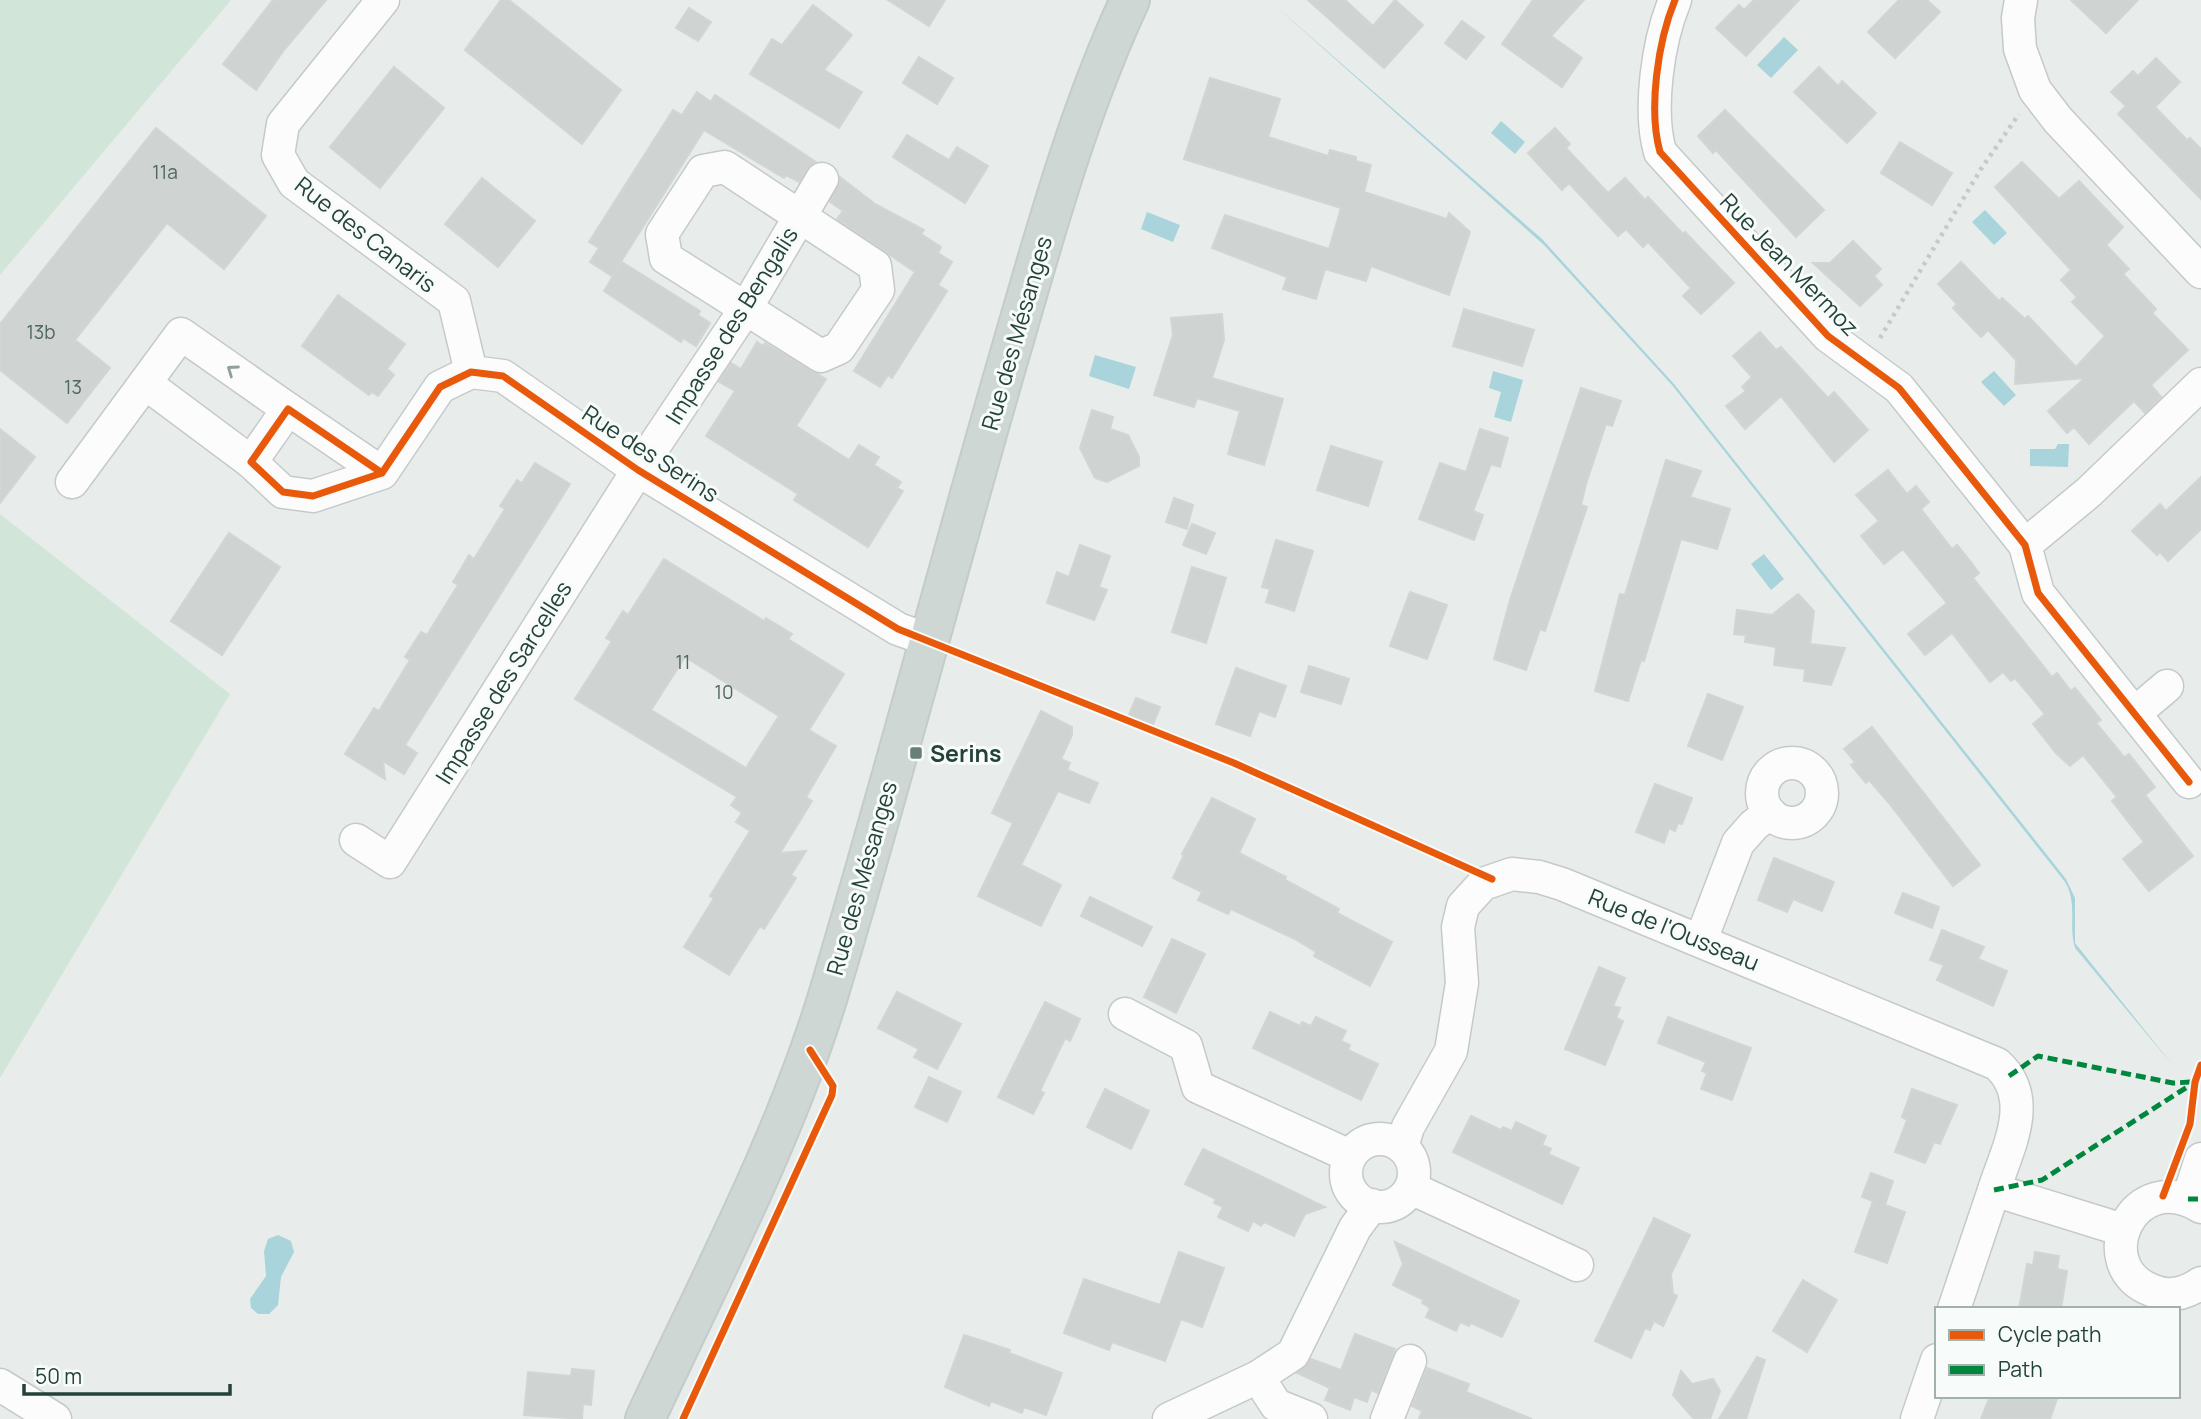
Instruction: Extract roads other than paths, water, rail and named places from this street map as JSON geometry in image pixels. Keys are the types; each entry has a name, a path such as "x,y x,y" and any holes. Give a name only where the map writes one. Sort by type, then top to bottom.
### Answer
{"main road":[{"name":"Rue des Mésanges","path":"645,1419 756,1181 810,1050 1047,229 1089,100 1130,0"}],"street":[{"name":"Rue des Canaris","path":"383,0 283,124 278,155 294,183 454,301 471,372"},
{"name":"Rue Jean Mermoz","path":"1675,0 1665,31 1654,114 1660,152 1828,336 1899,388 2025,545"},
{"path":"2021,0 2018,18 2020,49 2035,90 2058,120 2201,272"},
{"path":"724,167 800,216 875,266 878,290 839,348 821,356 666,258 662,234 703,171 724,167"},
{"name":"Impasse des Bengalis","path":"638,470 746,308 822,179"},
{"path":"72,482 181,334 382,473"},
{"name":"Rue des Serins","path":"471,372 503,376 638,470 898,629 929,640"},
{"path":"145,383 251,462 283,492 313,496 382,473 440,387 471,372"},
{"path":"2189,782 2038,593 2025,545 2089,492 2201,384"},
{"path":"251,462 288,409"},
{"name":"Impasse des Sarcelles","path":"356,841 390,862 638,470"},
{"path":"2135,713 2167,686"},
{"path":"1701,940 1738,843 1770,813"},
{"name":"Rue de l'Ousseau","path":"1402,1147 1408,1127 1451,1051 1462,983 1460,915 1469,898 1483,884 1512,874 1539,877 1701,940 1997,1064 2014,1085 2018,1118 1955,1307"},
{"path":"1125,1014 1186,1046 1198,1087 1350,1156"},
{"path":"1374,1139 1393,1141 1402,1147 1413,1166 1411,1188 1395,1203 1372,1205 1355,1195 1347,1177 1350,1156 1364,1143 1374,1139"},
{"path":"2198,1296 2159,1294 2138,1282 2124,1262 2121,1247 2123,1230 2131,1214 2146,1202 2163,1196 2194,1203 2201,1161"},
{"path":"1411,1188 1577,1265"},
{"path":"1994,1190 2123,1230"},
{"path":"1169,1419 1258,1377 1293,1354 1355,1228 1372,1205"},
{"path":"1387,1419 1410,1361"},
{"path":"1917,1419 1935,1366"},
{"path":"1258,1377 1276,1405 1311,1419"},
{"path":"0,1385 55,1419"}],"water":[{"path":"1269,0 1542,239 1674,384 2066,879 2075,898 2075,943 2175,1068 2075,948 2071,898 2065,882 1672,385 1544,245"},
{"path":"1784,37 1798,50 1771,78 1757,65"},
{"path":"1501,121 1525,142 1515,154 1491,133"},
{"path":"1985,210 2007,233 1994,245 1972,222"},
{"path":"1147,212 1180,225 1173,242 1141,229"},
{"path":"1095,355 1136,367 1129,389 1089,376"},
{"path":"1493,371 1523,380 1511,422 1494,417 1501,392 1489,388"},
{"path":"1994,371 2016,395 2004,406 1981,382"},
{"path":"2058,444 2069,444 2068,467 2030,466 2030,449 2055,449"},
{"path":"1764,554 1784,579 1771,590 1751,564"},
{"path":"278,1235 291,1241 294,1252 281,1277 278,1305 269,1314 258,1314 251,1308 250,1299 266,1276 264,1251 268,1239"}],"place":[{"name":"Serins","path":"916,753"}]}
